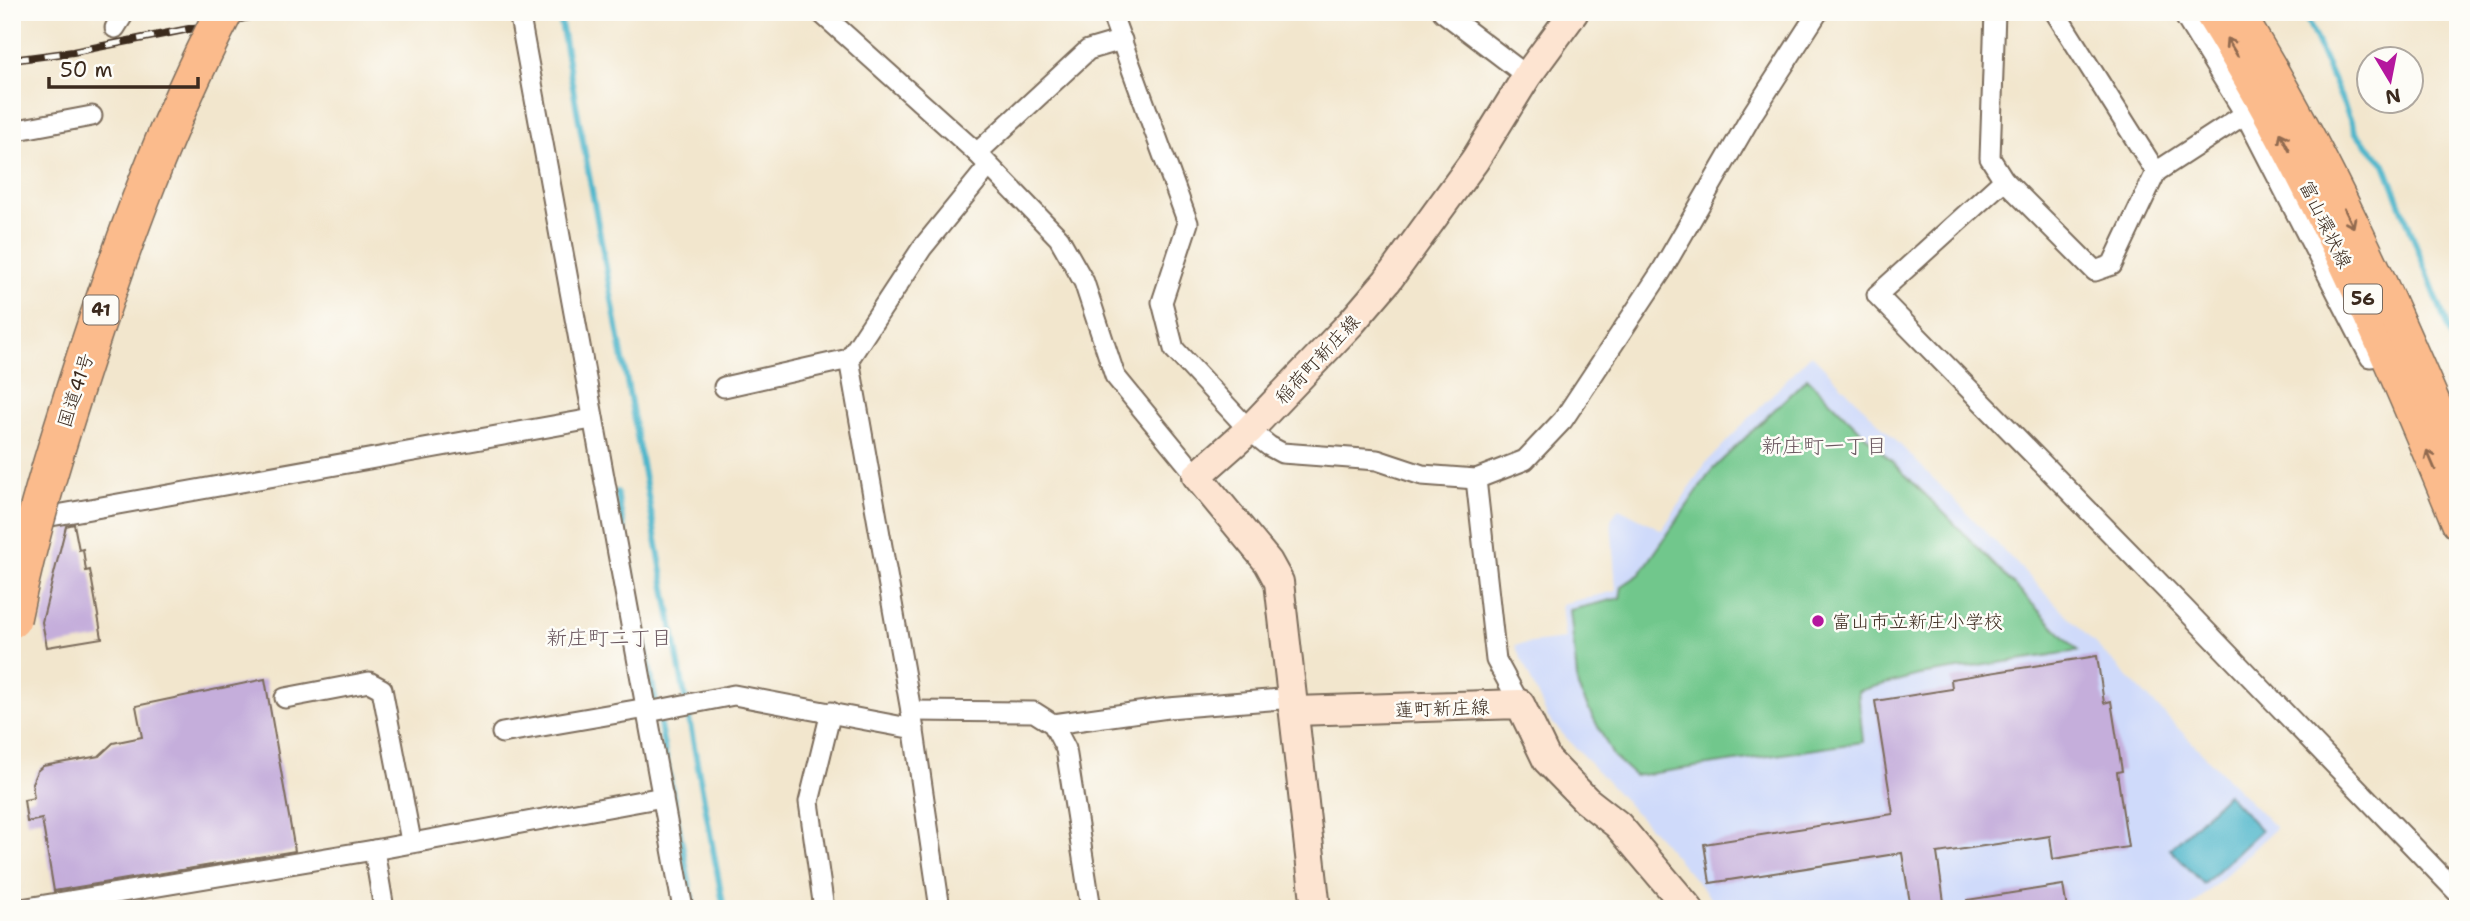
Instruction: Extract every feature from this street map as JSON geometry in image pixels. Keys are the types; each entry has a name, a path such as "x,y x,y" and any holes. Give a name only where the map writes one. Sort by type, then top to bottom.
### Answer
{"highway":[{"name":"国道41号","path":"12,530 91,278 131,167 202,12"},
{"name":"国道41号","path":"12,619 26,549 109,286 149,173 224,12"}],"main road":[{"name":"稲荷町新庄線","path":"1197,476 1250,430 1352,323 1387,281 1475,160 1527,76 1574,12"},
{"name":"富山環状線","path":"2210,12 2264,76 2310,138 2397,315 2458,459"},
{"name":"富山環状線","path":"2236,12 2388,355 2458,523"},
{"path":"1197,476 1268,562 1279,582 1316,909"},
{"name":"蓮町新庄線","path":"1294,704 1520,704"},
{"path":"1520,704 1547,760 1586,800 1618,825 1689,909"}],"street":[{"path":"519,12 592,419 650,711 683,909"},
{"path":"820,12 982,160 1059,238 1084,282 1115,376 1197,476"},
{"path":"1111,12 1188,223 1162,302 1174,349 1250,430 1282,453 1377,460 1422,475 1476,479 1525,460 1563,420 1661,271 1753,113 1818,12"},
{"path":"1443,12 1527,76"},
{"path":"1995,12 1990,158 2004,180 2095,271 2112,265 2156,172 2245,114"},
{"path":"2055,12 2156,172"},
{"path":"2182,12 2245,114 2370,357 2388,355"},
{"path":"940,909 912,720 849,359 982,160 1088,50 1122,40"},
{"path":"12,131 92,116"},
{"path":"2004,180 1877,295 2458,892"},
{"path":"723,387 849,359"},
{"path":"12,523 592,419"},
{"path":"1476,479 1496,660 1520,704"},
{"path":"285,698 369,682 382,690 411,841"},
{"path":"502,733 650,711 734,695 831,712 912,720 1034,712 1053,724 1066,749 1091,909"},
{"path":"1053,724 1168,708 1294,704"},
{"path":"824,909 809,802 831,712"},
{"path":"21,909 374,850 411,841 663,797"},
{"path":"374,850 384,909"}],"shaded area":[{"name":"富山市立新庄小学校","path":"1811,354 2276,828 2189,909 2121,909 2118,906 2115,909 1720,909 1661,840 1548,718 1515,645 1565,639 1561,604 1616,591 1611,519 1619,508 1662,530 1705,464"}],"green space":[{"path":"1807,378 1948,517 2078,651 1919,675 1858,691 1863,742 1635,776 1613,756 1578,688 1570,610 1620,598 1622,586 1640,574 1712,470"}],"water":[{"path":"2227,794 2261,830 2204,884 2170,849"}],"building":[{"path":"74,524 79,550 83,549 86,571 90,570 102,638 47,647 42,622 66,526"},
{"path":"2097,656 2104,703 2111,701 2122,771 2117,772 2128,847 2053,859 2050,836 1937,853 1945,909 1911,909 1902,853 1710,883 1704,844 1893,814 1875,701 1952,689 1951,679"},
{"path":"265,679 295,851 54,891 42,819 27,822 24,800 34,798 32,783 37,771 43,766 99,756 113,743 142,737 136,706"},
{"path":"2063,885 2067,909 1968,909 1967,900"}],"waterway":[{"path":"559,12 724,909"},
{"path":"2304,12 2356,133 2385,164 2458,354"},
{"path":"617,492 694,909"}],"railway":[{"path":"12,60 73,52 275,12"}],"place":[{"name":"富山市立新庄小学校","path":"1818,621"}],"district":[{"name":"新庄町一丁目","path":"1824,446"},
{"name":"新庄町二丁目","path":"609,638"}]}
